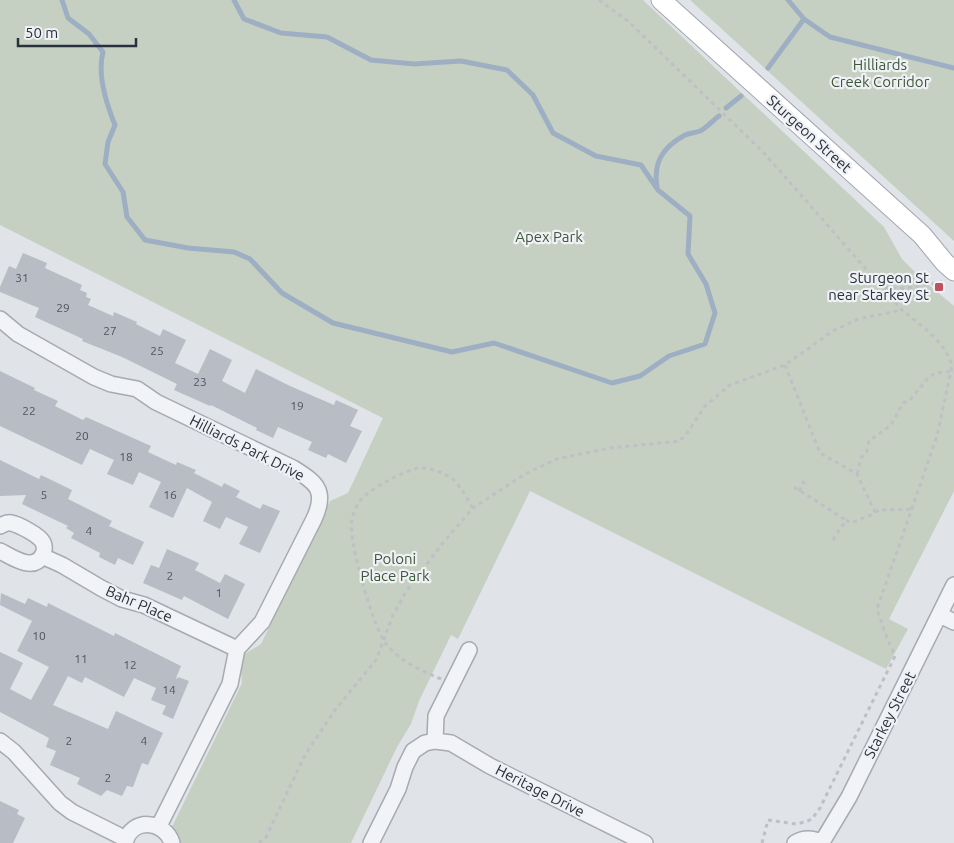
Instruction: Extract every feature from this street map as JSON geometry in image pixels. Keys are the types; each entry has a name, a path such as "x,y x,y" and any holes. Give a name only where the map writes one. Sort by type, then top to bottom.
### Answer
{"main road":[{"name":"Sturgeon Street","path":"661,0 922,235 945,263 949,276"}],"street":[{"name":"Hilliards Park Drive","path":"0,319 18,334 94,378 111,384 137,389 156,402 293,468 311,480 318,489 320,505 262,622 237,649"},
{"path":"0,526 12,523 41,538 44,547 42,556 35,563 26,564 0,551"},
{"name":"Bahr Place","path":"42,556 62,565 122,599 144,605 237,649"},
{"name":"Starkey Street","path":"822,843 849,796 954,585"},
{"path":"940,615 954,622"},
{"path":"159,826 230,684 237,649"},
{"path":"371,843 398,790 405,767 413,751 425,743 434,741 436,716 469,650"},
{"path":"0,741 14,752 60,803 72,812 125,841 136,827 151,824 159,826 170,836 172,843"},
{"name":"Heritage Drive","path":"434,741 451,743 490,766 645,843"},
{"path":"795,843 805,839 814,839 822,843"}],"path":[{"path":"599,0 628,21 764,153 902,310 924,328 944,349 951,360 952,372 937,436 877,609 886,638 895,656 820,808 812,819 796,824 768,820 762,843"},
{"path":"884,288 899,289 949,276"},
{"path":"259,843 266,837 305,755 335,710 376,660 393,615 406,592 442,544 474,508 525,474 557,459 610,448 680,441 704,407 730,384 785,365 833,331 858,319 902,310"},
{"path":"785,365 820,453 856,474 875,512"},
{"path":"856,474 861,458 867,451 869,441 891,425 903,403 910,400 928,378 935,373 952,372"},
{"path":"453,684 418,670 400,657 384,641 359,569 353,543 351,521 359,501 401,473 420,468 435,470 452,478 474,508"},
{"path":"799,491 804,483 800,480"},
{"path":"794,487 851,523 879,510 888,508 912,509"},
{"path":"833,540 846,520"}],"green space":[{"name":"Apex Park","path":"0,0 643,0 884,227 902,259 924,281 954,306 954,491 889,619 908,629 886,669 530,491 458,639 451,635 419,701 411,724 397,747 351,843 177,843 171,829 242,683 240,657 261,644 330,501 348,493 383,418 0,225"},
{"name":"Hilliards Creek Corridor","path":"690,0 954,0 954,241"}],"building":[{"path":"23,253 47,263 45,268 82,285 80,290 87,293 86,297 91,299 88,305 113,316 114,312 137,322 136,324 160,336 163,329 186,340 175,363 198,374 210,349 232,360 222,381 245,393 256,369 334,405 336,400 358,410 350,426 362,431 346,463 328,454 326,458 308,450 312,442 278,427 273,438 211,405 174,390 177,384 122,357 82,341 83,339 35,317 39,308 0,292 0,287 9,266 16,269"},
{"path":"0,371 58,401 55,406 83,420 86,417 151,446 148,452 176,465 177,462 196,470 194,473 222,487 224,483 240,491 236,497 260,509 263,504 280,511 260,553 239,544 248,527 226,517 220,529 203,521 212,502 187,488 173,518 149,507 161,482 139,472 133,485 107,474 114,460 90,449 82,465 0,426"},
{"path":"0,460 39,479 41,475 72,490 68,499 112,521 109,526 144,542 133,565 118,558 115,565 99,557 100,553 71,538 74,533 66,528 68,526 22,504 26,495 0,496"},
{"path":"167,549 199,563 195,570 220,583 225,574 245,584 228,619 184,596 182,600 143,583 151,565 159,568"},
{"path":"1,593 25,604 28,598 47,607 48,603 114,636 115,633 181,666 176,678 189,681 173,719 162,714 166,706 151,700 156,688 134,678 124,697 85,677 82,683 68,676 53,705 108,729 116,711 163,733 148,765 142,763 133,787 127,786 122,796 107,790 101,796 77,784 80,778 50,765 56,751 46,747 49,738 0,712 0,652 23,663 10,689 31,700 49,667 17,651 32,621 0,605"},
{"path":"0,801 19,810 17,814 25,818 13,843 0,843"}],"waterway":[{"path":"62,0 68,18 89,34 103,52 101,61 102,79 108,108 115,125 108,142 105,164 123,192 127,217 145,240 188,248 234,252 250,259 282,293 333,323 452,352 494,343 612,383 640,376 669,356 705,344 715,313 706,284 688,254 690,216 658,190 641,165 596,156 553,133 533,95 507,70 461,61 414,64 371,60 327,37 281,33 244,19 234,0"},
{"path":"788,0 804,19 830,37 954,68"},
{"path":"768,68 804,19"},
{"path":"726,108 741,96"},
{"path":"657,187 658,163 665,150 685,135 703,130 719,116"}],"place":[{"name":"Sturgeon St near Starkey St","path":"939,287"}],"park label":[{"name":"Poloni Place Park","path":"395,568"}]}
